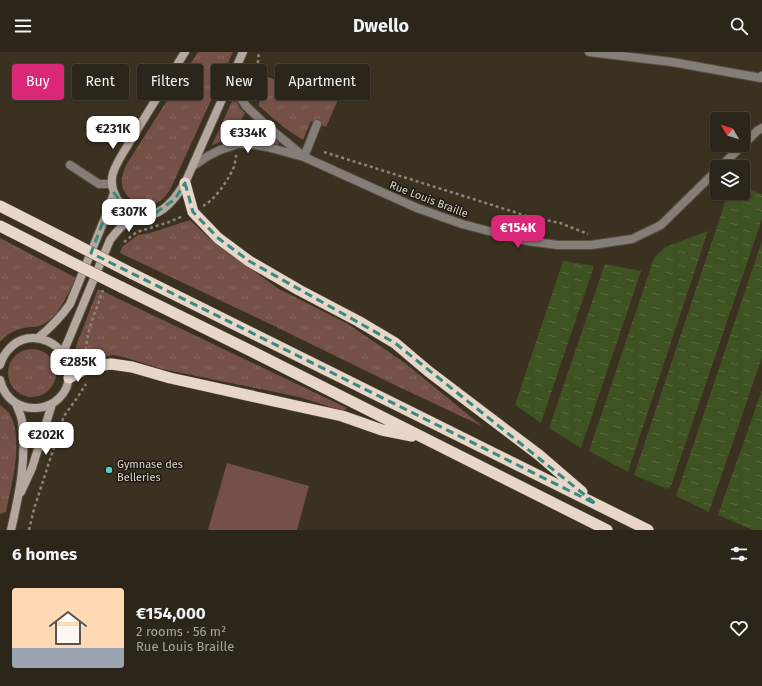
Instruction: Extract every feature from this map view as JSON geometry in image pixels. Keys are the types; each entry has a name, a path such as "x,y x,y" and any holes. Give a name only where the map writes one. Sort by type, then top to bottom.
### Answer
{"highway":[{"path":"186,183 193,212 218,238 249,262 358,321 395,343 428,371 539,455 596,504"},
{"path":"0,206 131,273 648,530"},
{"path":"0,226 607,530"},
{"path":"69,378 89,367 110,364 132,367 170,378 342,416 382,430 429,440"}],"main road":[{"path":"140,215 129,211 118,200 114,193 112,184 113,173 118,161 185,52"},
{"path":"238,64 243,52"},
{"path":"63,353 110,240 119,228 129,220 140,215 154,214 165,208 175,199 186,183 223,100"},
{"path":"38,338 50,328 70,304 114,193"},
{"path":"0,365 9,348 18,342 38,338 48,341 56,346 63,353 69,369 69,378 61,397 52,404 34,409 16,404 8,397 2,388 0,380"},
{"path":"11,530 18,500 22,470 22,420 16,404"},
{"path":"18,500 32,468 52,404"}],"street":[{"path":"589,52 672,62 761,77"},
{"path":"242,100 246,106 267,126 304,157 317,124"},
{"path":"750,138 762,128"},
{"name":"Rue Louis Braille","path":"193,166 220,150 238,144 251,144 267,147 304,157 417,208 462,224 527,241 558,245 591,245 632,239 661,225 710,177"},
{"path":"727,160 736,152"},
{"path":"70,165 99,184 112,184"}],"path":[{"path":"308,146 331,155 526,216 560,223 590,234"}],"highlighted area":[{"path":"185,183 193,212 218,238 249,261 395,343 596,504 91,253 114,193 129,211 140,215 154,214 175,199"}],"green space":[{"path":"198,52 233,52 228,64 211,64 211,100 170,190 161,200 155,203 139,203 129,198 123,189 122,177 126,165 167,100 203,100 203,64 190,64"},
{"path":"267,77 275,80 275,100 338,100 326,127 311,121 303,140 286,129 259,106 259,100 267,100"},
{"path":"233,100 236,100 245,113 238,125 235,139 212,145"},
{"path":"251,119 279,143 278,145 242,138"},
{"path":"190,220 211,240 279,289 348,324 405,363 482,426 120,253 122,247 138,235 150,233"},
{"path":"0,238 76,278 62,306 52,318 39,326 18,330 6,336 0,342"},
{"path":"98,289 347,408 343,411 299,397 162,369 113,355 99,357 76,365 76,346"},
{"path":"32,349 41,351 49,356 54,364 56,373 54,382 49,390 41,395 32,397 23,395 15,390 10,382 8,373 10,364 15,356 23,351"},
{"path":"0,405 9,413 14,423 16,448 13,476 6,512 0,514"},
{"path":"227,463 309,486 297,530 208,530"}],"water":[{"path":"750,190 762,194 762,219 671,486 667,489 634,475 726,200 750,200"},
{"path":"708,231 628,472 589,451 654,258 665,247"},
{"path":"762,241 762,357 709,512 676,496"},
{"path":"563,261 594,266 541,423 515,405"},
{"path":"605,264 641,271 581,448 549,428"},
{"path":"762,390 762,530 753,530 718,515"}],"place":[{"name":"Gymnase des Belleries","path":"109,470"}]}
